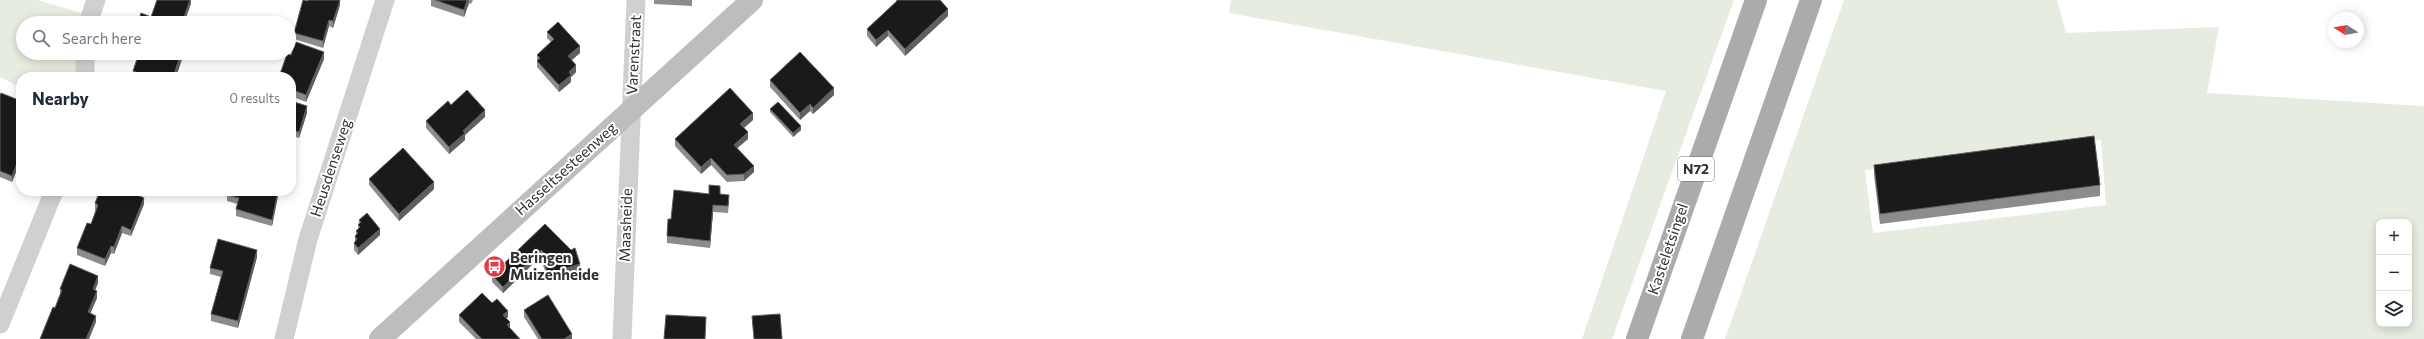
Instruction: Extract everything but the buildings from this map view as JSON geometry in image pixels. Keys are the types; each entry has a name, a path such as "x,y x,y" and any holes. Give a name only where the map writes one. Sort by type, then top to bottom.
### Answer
{"main road":[{"name":"Kasteletsingel","path":"1637,339 1756,0"},
{"path":"1692,339 1811,0"}],"street":[{"path":"90,16 96,0"},
{"name":"Heusdenseweg","path":"284,339 308,239 385,0"},
{"name":"Varenstraat","path":"631,110 636,0"},
{"name":"Hasseltsesteenweg","path":"380,339 752,0"},
{"path":"85,60 85,72"},
{"name":"Maasheide","path":"622,339 631,110"},
{"path":"0,324 52,196"}],"shaded area":[{"path":"0,0 37,0 81,13 80,16 16,16 16,60 78,60 78,72 16,72 16,85 0,77"},
{"path":"1231,0 1734,0 1612,339 1582,339 1666,91 1229,13"},
{"path":"1844,0 2057,0 2066,33 2219,27 2207,93 2424,106 2424,339 1725,339","holes":["2101,140 2106,205 1873,233 1865,170"]}],"place":[{"name":"Beringen Muizenheide","path":"494,267"}]}
